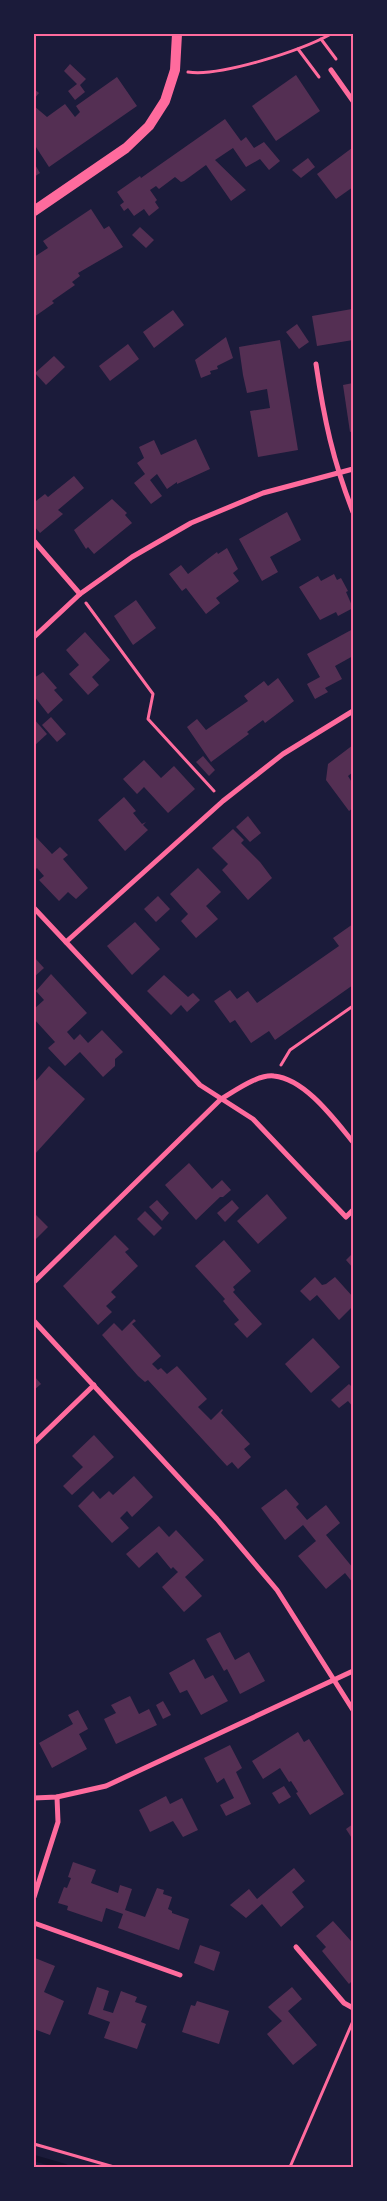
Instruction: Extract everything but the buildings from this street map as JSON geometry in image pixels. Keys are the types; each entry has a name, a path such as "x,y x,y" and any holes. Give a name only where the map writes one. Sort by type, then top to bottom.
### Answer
{"main road":[{"path":"34,211 126,148 149,126 165,101 176,70 177,34"}],"street":[{"path":"331,70 353,101"},
{"path":"316,364 324,418 338,474 353,512"},
{"path":"34,637 80,594 132,556 191,523 263,492 353,469"},
{"path":"34,541 80,594"},
{"path":"66,942 223,801 283,754 353,710"},
{"path":"34,908 200,1085 253,1119 346,1217 353,1210"},
{"path":"34,1282 221,1099 248,1083 273,1076 300,1086 314,1097 353,1142"},
{"path":"34,1321 217,1519 277,1590 353,1710"},
{"path":"34,1443 94,1385"},
{"path":"34,1798 57,1797 106,1786 353,1671"},
{"path":"34,1897 58,1822 57,1797"},
{"path":"34,1923 180,1975"},
{"path":"296,1947 344,2004 353,2008"}],"path":[{"path":"176,70 196,74 221,72 298,49 331,34"},
{"path":"298,49 320,78 331,70"},
{"path":"80,594 153,694 148,719 223,801"},
{"path":"273,1076 290,1050 353,1006"},
{"path":"290,2167 353,2021"},
{"path":"34,2144 114,2167"}],"waterway":[{"path":"34,2158 65,2167"}]}
